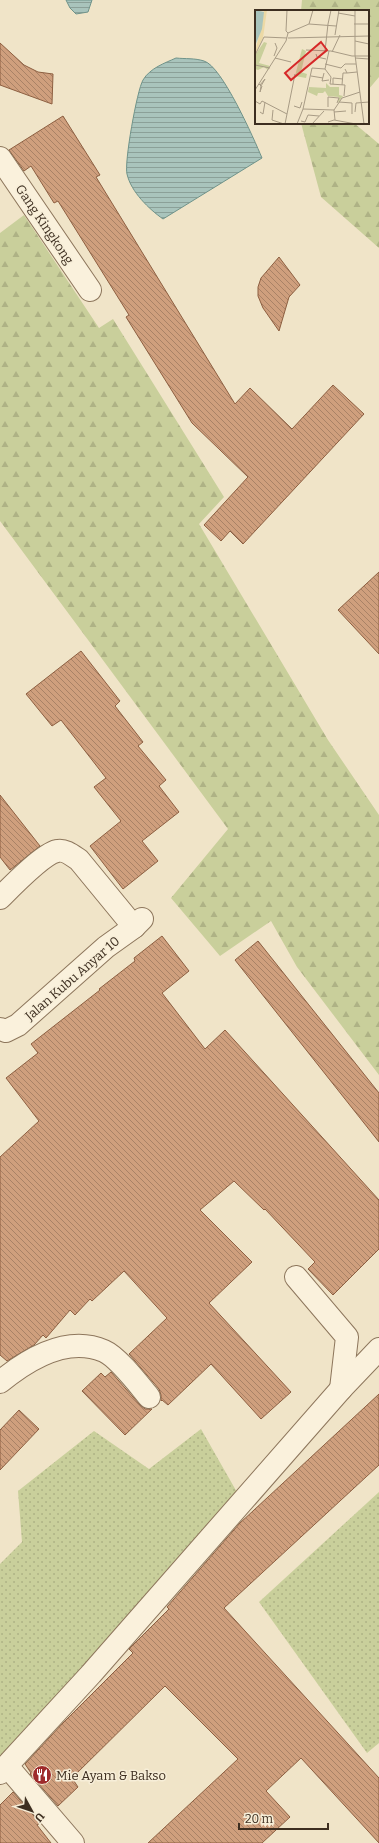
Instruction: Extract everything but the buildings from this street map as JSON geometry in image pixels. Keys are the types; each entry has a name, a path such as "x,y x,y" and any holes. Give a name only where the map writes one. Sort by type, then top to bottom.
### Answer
{"street":[{"name":"Gang Kingkong","path":"0,158 90,290"},
{"name":"Jalan Kubu Anyar 10","path":"0,898 44,858 58,851 69,853 79,860 138,923 106,947 18,1025 6,1030 0,1028"},
{"path":"296,1277 347,1337 341,1389"},
{"path":"0,1382 17,1369 56,1349 83,1346 105,1352 124,1368 149,1397"},
{"path":"73,1843 3,1769 91,1674 341,1389 379,1349"}],"green space":[{"path":"302,0 379,0 379,77 369,89 369,10 301,10"},
{"path":"301,124 355,124 379,144 379,248 321,197"},
{"path":"24,215 99,328 113,319 224,497 199,524 328,740 379,815 379,1075 297,967 271,921 220,956 171,898 228,829 0,521 0,233"},
{"path":"201,1429 238,1494 0,1758 0,1564 22,1542 18,1491 94,1431 149,1469"},
{"path":"379,1492 379,1743 367,1753 259,1602"}],"water":[{"path":"66,0 92,0 88,12 76,14 70,8"},
{"path":"176,58 204,61 220,76 237,104 262,158 163,219 136,194 132,187 127,174 127,156 140,86 143,80 154,69"}],"place":[{"name":"Mie Ayam & Bakso","path":"42,1775"}]}
